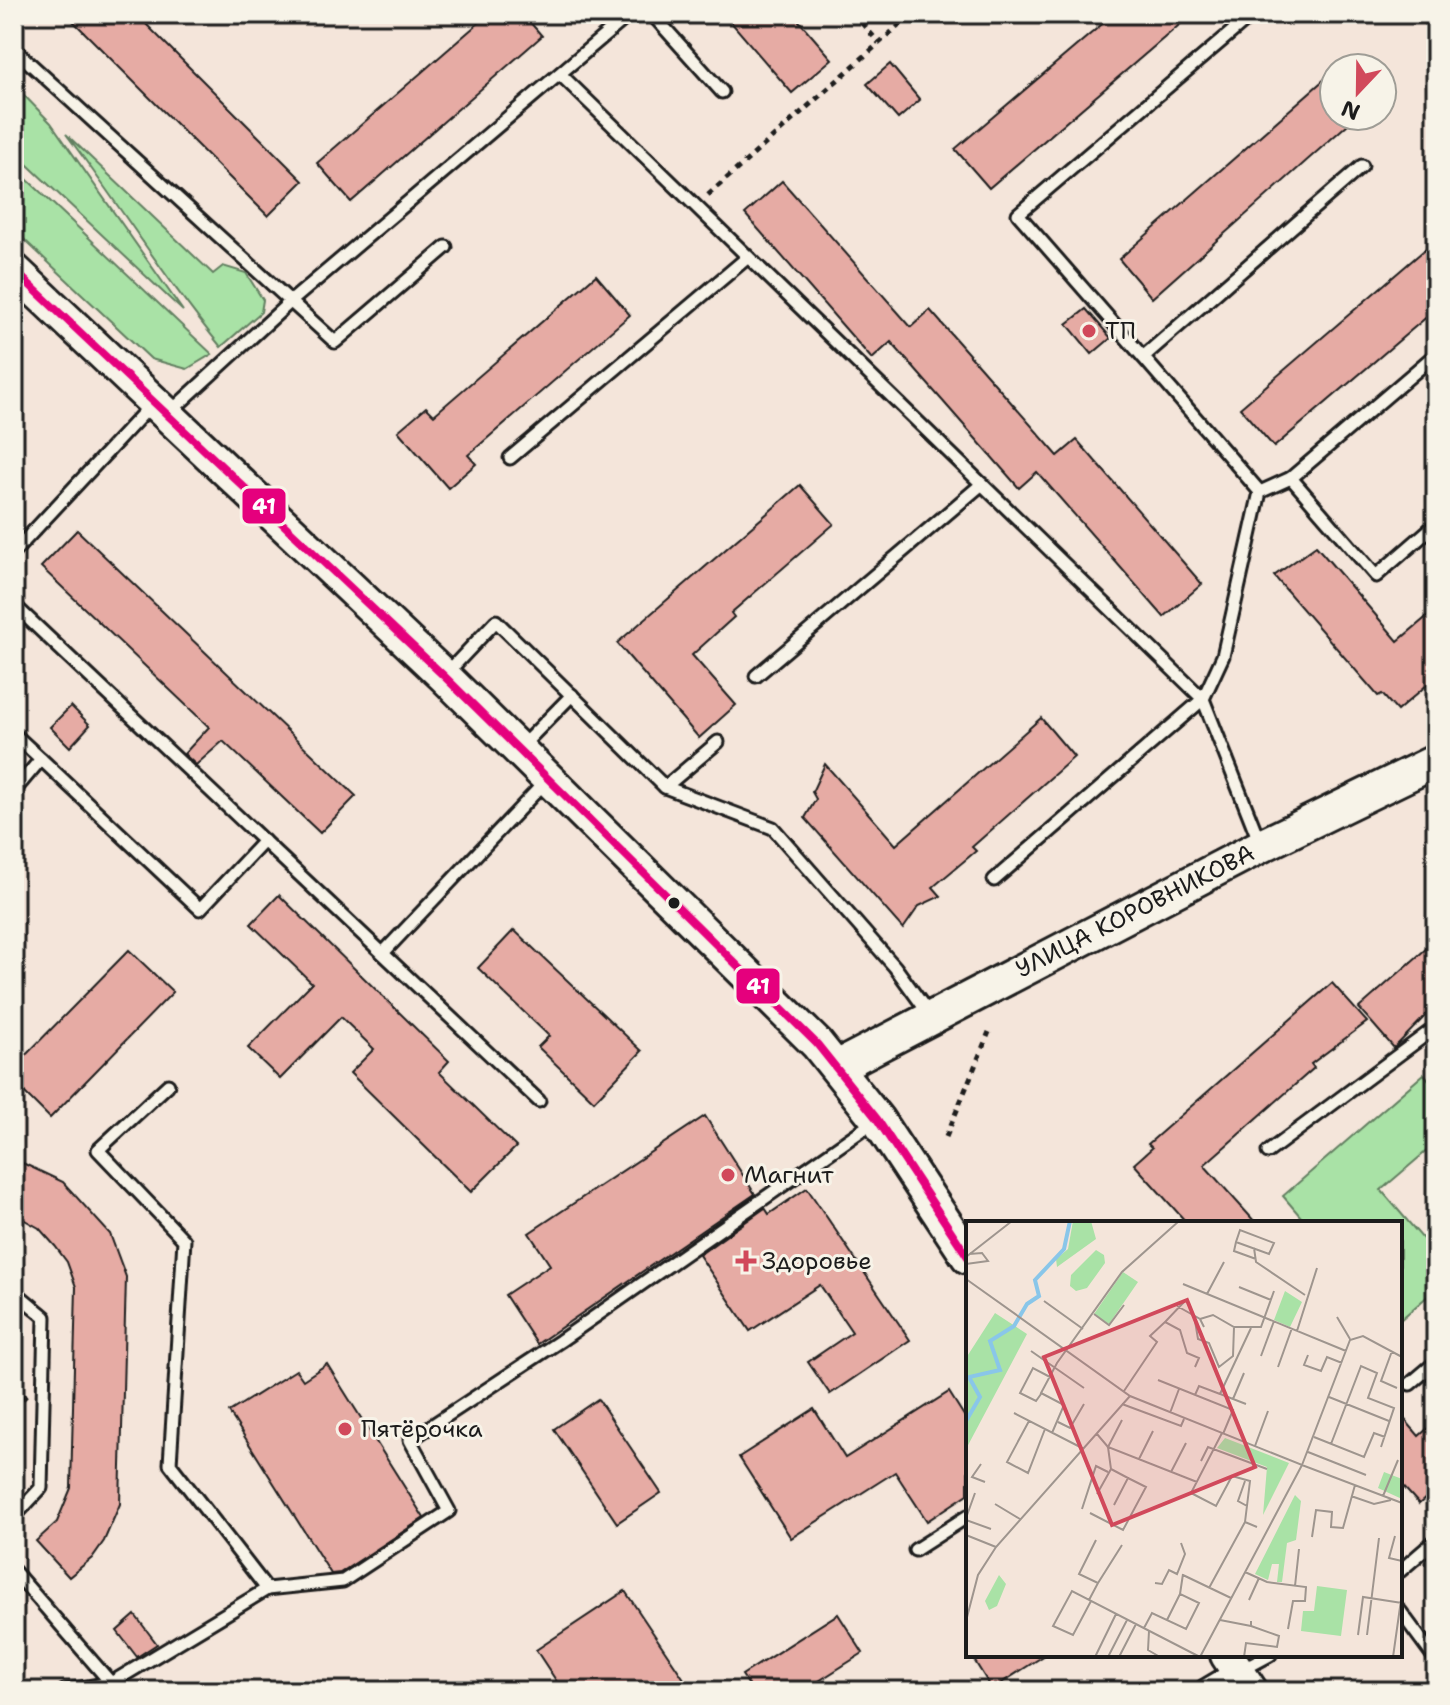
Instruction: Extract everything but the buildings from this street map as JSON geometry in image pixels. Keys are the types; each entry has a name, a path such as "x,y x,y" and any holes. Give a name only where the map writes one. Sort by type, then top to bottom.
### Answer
{"street":[{"path":"14,270 444,676 837,1067 877,1119 966,1254"},
{"name":"УЛИЦА КОРОВНИКОВА","path":"837,1067 1261,846 1433,767"},
{"path":"1206,1691 1239,1673"}],"lane":[{"path":"14,552 161,408 630,14"},
{"path":"652,14 722,92"},
{"path":"1253,14 1018,214 1260,492"},
{"path":"14,49 335,342 446,247"},
{"path":"560,74 1203,699 1261,846"},
{"path":"1143,357 1362,166"},
{"path":"510,458 748,257"},
{"path":"1260,492 1291,478 1436,354"},
{"path":"1291,478 1376,576 1436,524"},
{"path":"756,676 982,484"},
{"path":"994,880 1203,699 1223,656 1260,492"},
{"path":"14,605 539,1101"},
{"path":"444,676 496,621 665,787 773,828 895,967 931,1017"},
{"path":"518,749 572,695"},
{"path":"14,734 200,909 264,841"},
{"path":"665,787 718,742"},
{"path":"14,791 41,759"},
{"path":"383,953 548,778"},
{"path":"1268,1152 1436,1027"},
{"path":"168,1085 98,1150 184,1240 170,1464 267,1589"},
{"path":"64,1691 111,1683 267,1589 343,1581 449,1511 410,1440 560,1341 877,1119"},
{"path":"14,1291 45,1317 41,1488 14,1517"},
{"path":"1410,1384 1436,1362"},
{"path":"915,1550 966,1517"},
{"path":"1402,1569 1436,1540"},
{"path":"14,1571 111,1683"},
{"path":"1402,1614 1436,1660"},
{"path":"1239,1673 1267,1657"}],"path":[{"path":"854,14 879,43"},
{"path":"695,206 912,14"},
{"path":"946,1137 989,1032"}],"green space":[{"path":"14,85 51,123 183,311 14,152"},
{"path":"66,134 213,274 223,266 246,273 263,300 261,312 221,347"},
{"path":"14,167 212,354 187,369 151,359 14,230"},
{"path":"1424,1074 1436,1088 1436,1143 1381,1190 1436,1254 1436,1289 1402,1318 1402,1221 1304,1221 1283,1196"}],"transit line":[{"name":"41","path":"14,270 444,676 817,1044 877,1119 966,1254"}],"place":[{"name":"ТП","path":"1089,331"},
{"name":"Магнит","path":"728,1175"},
{"name":"Здоровье","path":"746,1261"},
{"name":"Пятёрочка","path":"345,1429"}]}
